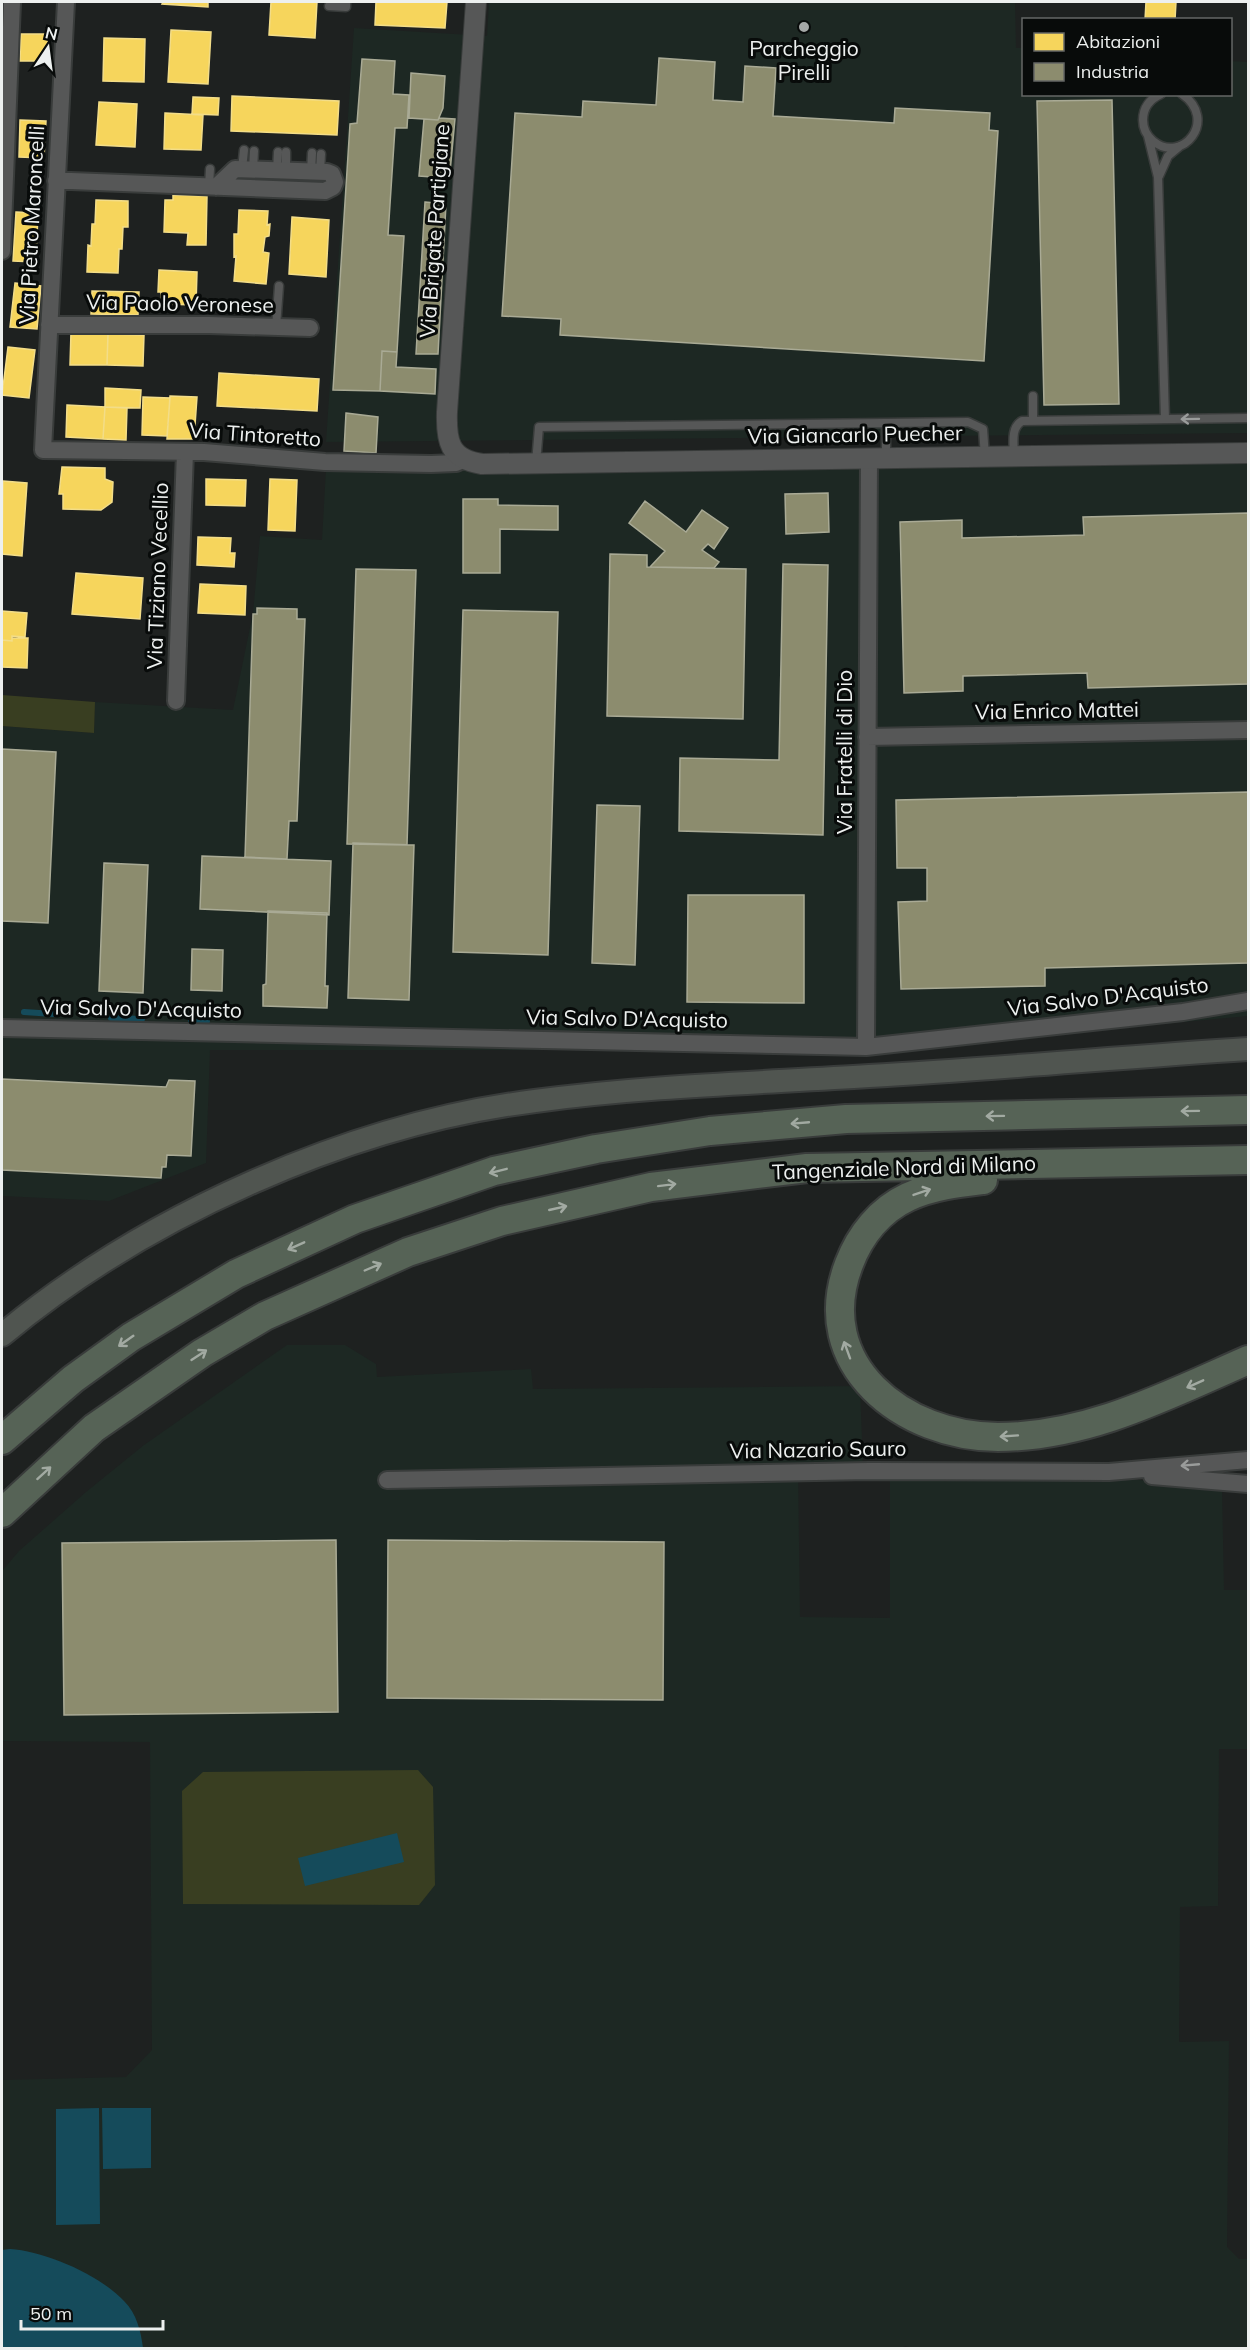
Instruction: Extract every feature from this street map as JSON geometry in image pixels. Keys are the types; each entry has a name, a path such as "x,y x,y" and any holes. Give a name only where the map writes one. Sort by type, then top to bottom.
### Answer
{"highway":[{"path":"2,1440 73,1379 130,1337 236,1274 355,1219 494,1171 596,1149 710,1131 846,1119 1248,1110"},
{"path":"1238,1160 1062,1177 984,1179 948,1184 909,1197 879,1217 856,1247 844,1277 840,1295 840,1329 850,1359 868,1382 888,1400 918,1420 938,1428 962,1434 986,1436 1049,1433 1097,1423 1147,1405 1248,1360"},
{"name":"Tangenziale Nord di Milano","path":"2,1513 94,1428 202,1353 265,1316 408,1252 502,1221 651,1187 807,1168 1238,1160"}],"main road":[{"path":"2,1335 28,1313 133,1243 249,1184 351,1144 443,1118 533,1101 694,1085 873,1076 1248,1049"}],"street":[{"path":"2,251 12,2"},
{"name":"Via Pietro Maroncelli","path":"43,450 66,2"},
{"name":"Via Brigate Partigiane","path":"463,460 447,438 447,412 476,2"},
{"path":"56,181 213,187 325,191 333,187 335,182 332,174 235,169 213,187"},
{"name":"Via Paolo Veronese","path":"49,325 209,325 310,328"},
{"name":"Via Tintoretto","path":"43,450 185,452 325,462 431,464 456,463 463,460"},
{"name":"Via Tiziano Vecellio","path":"176,701 185,452"},
{"name":"Via Giancarlo Puecher","path":"463,460 482,464 1248,453"},
{"name":"Via Fratelli di Dio","path":"866,1047 867,737 877,459"},
{"name":"Via Enrico Mattei","path":"867,737 1248,730"},
{"name":"Via Salvo D'Acquisto","path":"2,1028 866,1047 1183,1012 1248,1001"},
{"name":"Via Nazario Sauro","path":"387,1480 869,1471 1109,1472 1248,1460"},
{"path":"1109,1472 1248,1484"}],"lane":[{"path":"329,6 346,7 346,2"},
{"path":"1158,96 1149,102 1145,110 1144,128 1158,177 1165,419"},
{"path":"1158,177 1168,156 1195,134 1198,116 1196,107 1184,96"},
{"path":"1148,136 1163,146 1181,146"},
{"path":"244,150 248,170"},
{"path":"248,170 254,151"},
{"path":"281,170 282,152"},
{"path":"316,172 317,153"},
{"path":"210,169 213,187"},
{"path":"276,327 279,286"},
{"path":"1033,396 1033,421"},
{"path":"1014,457 1014,431 1017,424 1022,421 1248,418"},
{"path":"536,463 538,427 968,422 983,429 985,457"},
{"path":"877,459 886,423"}],"shaded area":[{"path":"489,2 1015,2 1016,48 1022,48 1022,96 1232,96 1232,61 1248,62 1248,433 326,442 354,28 487,36"},
{"path":"1248,461 1248,1016 880,1050 210,1050 206,1163 109,1201 2,1196 2,726 94,733 95,702 233,710 253,613 260,536 322,540 326,469 873,469"},
{"path":"287,1345 345,1345 376,1364 377,1377 531,1369 533,1389 860,1386 863,1466 798,1467 800,1617 890,1618 890,1478 1108,1477 1222,1488 1224,1590 1248,1590 1248,1749 1219,1749 1218,1906 1180,1907 1179,2042 1229,2041 1227,2247 1239,2259 1248,2259 1248,2348 913,2348 905,2346 902,2348 2,2348 2,2080 126,2077 152,2050 150,1742 2,1741 2,1571 19,1551 144,1445"}],"green space":[{"path":"237,175 329,180 325,184 239,180"},
{"path":"2,695 95,702 94,733 2,726"},
{"path":"418,1770 433,1787 435,1885 419,1905 183,1904 182,1791 203,1772"}],"water":[{"path":"397,1833 404,1862 305,1886 298,1858"},
{"path":"99,2108 100,2224 56,2225 56,2109"},
{"path":"102,2108 151,2108 151,2168 103,2169"},
{"path":"10,2249 55,2259 87,2274 114,2291 135,2317 143,2348 2,2348 2,2250"}],"building: Abitazioni":[{"path":"163,2 208,2 208,7 162,4"},
{"path":"271,2 317,2 315,38 269,35"},
{"path":"376,2 447,2 445,28 375,25"},
{"path":"1146,2 1176,2 1175,18 1145,18"},
{"path":"171,30 211,32 208,84 168,82"},
{"path":"21,34 48,34 47,61 20,61"},
{"path":"104,38 145,39 144,82 103,81"},
{"path":"232,96 339,101 337,135 231,131"},
{"path":"193,97 219,98 218,115 192,114"},
{"path":"99,102 137,104 135,147 96,145"},
{"path":"165,113 203,115 201,150 164,149"},
{"path":"20,120 46,121 44,158 19,157"},
{"path":"173,195 207,196 206,245 187,245 188,233 164,232 165,200 173,200"},
{"path":"96,200 128,201 128,227 123,227 118,273 87,272 88,245 91,246 92,224 95,224"},
{"path":"239,210 268,211 269,236 265,237 263,252 269,253 266,284 234,281 236,256 234,257 234,234 238,234"},
{"path":"16,212 38,213 36,262 13,261"},
{"path":"292,217 329,220 326,277 289,274"},
{"path":"159,270 197,272 196,305 161,304 161,292 158,292"},
{"path":"15,283 41,286 37,329 10,327"},
{"path":"92,291 139,292 138,315 91,314"},
{"path":"71,332 108,333 107,365 70,365"},
{"path":"108,334 144,335 143,366 107,365"},
{"path":"8,347 35,350 29,398 2,395"},
{"path":"219,373 319,379 317,411 217,406"},
{"path":"105,388 141,390 140,408 105,407"},
{"path":"170,396 197,397 194,439 167,439"},
{"path":"143,397 170,398 167,436 142,435"},
{"path":"67,405 105,407 103,439 66,437"},
{"path":"105,407 127,408 126,440 103,439"},
{"path":"62,467 105,468 105,479 113,482 112,502 101,510 63,509 63,494 59,494"},
{"path":"206,479 246,480 245,506 206,505"},
{"path":"270,479 297,480 295,531 268,530"},
{"path":"3,481 27,483 22,556 2,554"},
{"path":"198,537 231,538 230,553 235,553 234,567 197,565"},
{"path":"76,573 143,578 140,619 72,614"},
{"path":"200,584 246,586 245,615 198,613"},
{"path":"2,611 27,613 25,637 12,636 12,641 2,640"},
{"path":"12,638 28,638 27,668 2,667 2,640 12,641"}],"building: Industria":[{"path":"659,58 715,62 713,100 743,102 745,66 776,68 773,116 894,123 895,108 990,113 989,130 998,131 984,361 560,335 561,319 502,316 515,113 582,117 583,101 656,105"},
{"path":"362,59 395,61 393,94 409,95 407,128 395,128 388,235 404,236 397,352 382,351 380,391 333,390 350,124 357,123"},
{"path":"411,73 445,76 443,108 438,120 409,118"},
{"path":"1112,100 1119,404 1044,405 1037,101"},
{"path":"439,118 455,119 450,172 446,178 419,176 424,119 438,120"},
{"path":"425,202 446,204 438,354 416,354"},
{"path":"382,351 397,352 396,367 436,369 435,394 380,391"},
{"path":"346,413 378,417 376,453 344,451"},
{"path":"828,493 829,532 786,534 785,494"},
{"path":"463,499 498,499 498,505 558,506 558,530 500,529 500,573 463,573"},
{"path":"645,501 686,532 702,510 728,528 714,549 708,544 702,550 719,562 714,568 650,567 665,551 629,523"},
{"path":"1248,513 1248,684 1088,688 1087,673 963,676 963,691 904,693 900,522 962,520 962,538 1084,535 1083,517"},
{"path":"610,554 647,555 647,567 746,569 743,719 607,716"},
{"path":"783,564 828,565 823,835 679,831 680,758 779,760"},
{"path":"356,569 416,570 407,845 347,844"},
{"path":"257,608 297,609 297,619 305,619 297,821 289,821 287,859 245,857 253,614 257,614"},
{"path":"463,610 558,612 548,955 453,952"},
{"path":"2,749 56,752 48,923 2,921"},
{"path":"1248,792 1248,963 1045,968 1045,986 901,989 898,902 927,901 927,868 897,868 896,800"},
{"path":"597,805 640,806 635,965 592,963"},
{"path":"353,843 414,845 409,1000 348,998"},
{"path":"202,856 331,861 329,915 200,909"},
{"path":"104,863 148,865 143,993 99,991"},
{"path":"688,895 804,895 804,1003 687,1002"},
{"path":"268,911 327,913 325,986 328,986 327,1008 263,1006 263,985 266,984"},
{"path":"192,949 223,950 222,991 191,990"},
{"path":"2,1079 166,1087 169,1080 195,1081 191,1156 167,1155 166,1167 162,1167 161,1178 2,1170"},
{"path":"336,1540 338,1712 64,1715 62,1543"},
{"path":"388,1540 664,1542 663,1700 387,1698"}],"waterway":[{"path":"24,1012 54,1014"},
{"path":"111,1018 142,1019"},
{"path":"191,1021 207,1021"}],"place":[{"name":"Parcheggio Pirelli","path":"804,27"}]}
